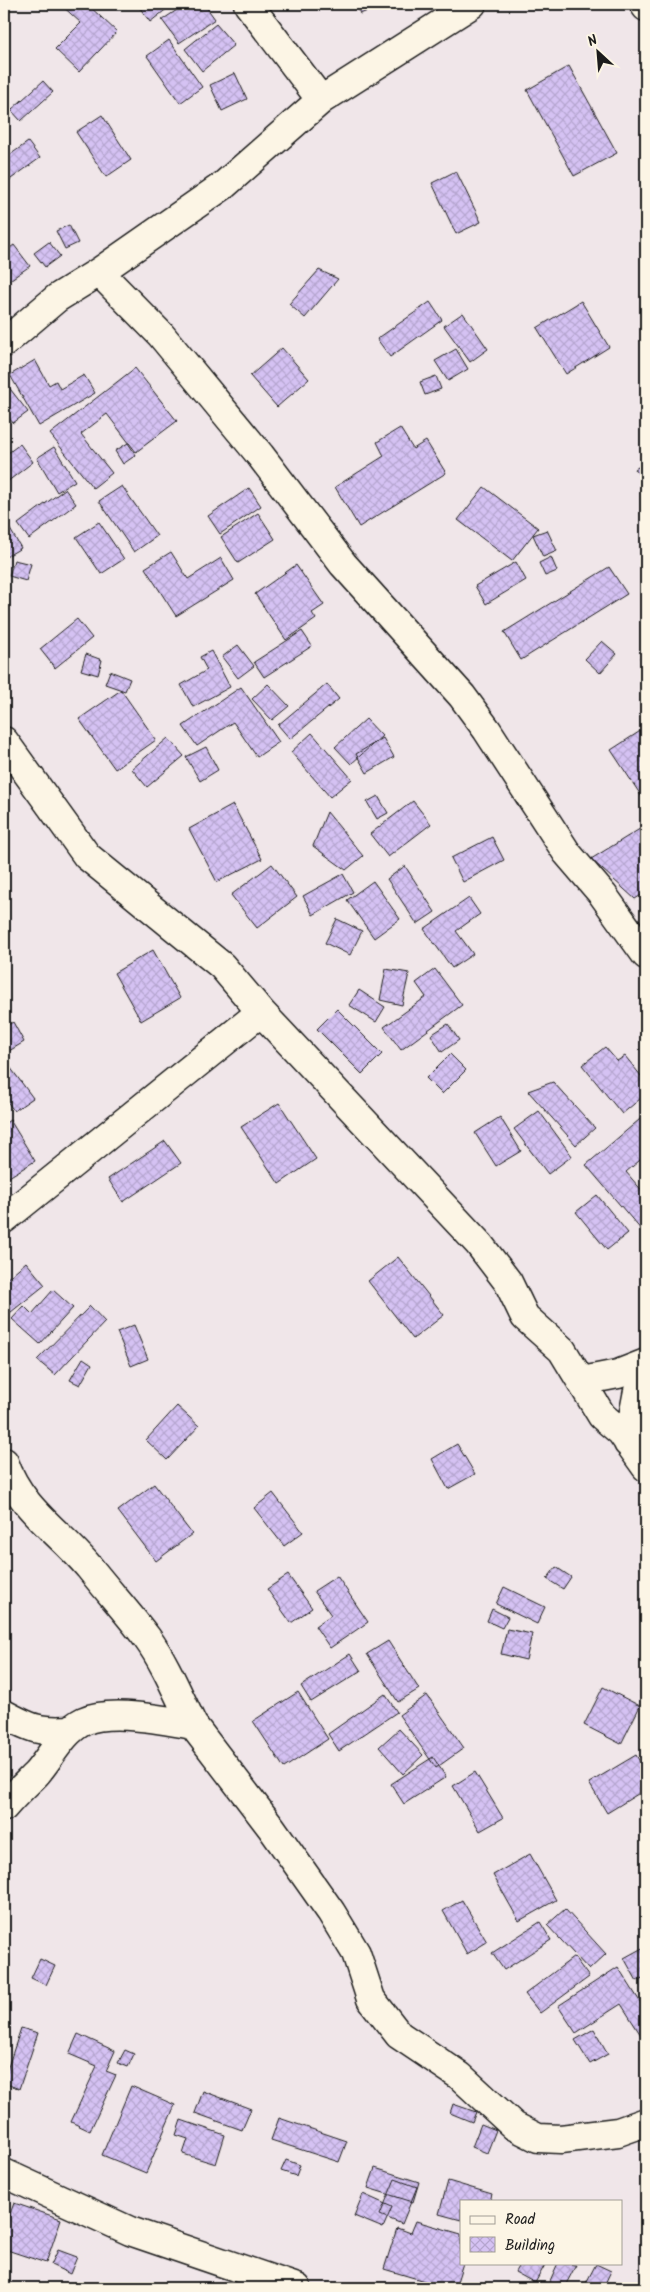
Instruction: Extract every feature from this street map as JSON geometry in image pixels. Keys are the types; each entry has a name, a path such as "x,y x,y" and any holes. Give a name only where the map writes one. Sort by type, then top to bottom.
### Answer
{"street":[{"path":"248,4 321,100"},
{"path":"4,343 57,298 99,272 224,185 321,100 472,4"},
{"path":"99,272 161,335 260,455 343,564 462,696 487,730 567,853 603,895 646,955"},
{"path":"4,740 87,856 222,966 262,1012 479,1244 508,1282 525,1317 562,1350 602,1416 621,1432 646,1467"},
{"path":"4,1219 262,1012"},
{"path":"582,1381 618,1374 646,1363"},
{"path":"628,1443 638,1391 646,1377"},
{"path":"4,1462 17,1492 32,1511 63,1539 88,1566 147,1639 193,1726 277,1834 331,1912 356,1953 371,1999 399,2035 460,2076 514,2126 538,2138 561,2139 618,2132 646,2122"},
{"path":"4,1714 30,1728 48,1731 71,1730"},
{"path":"4,1807 36,1774 71,1730 84,1721 96,1717 151,1718 193,1726"},
{"path":"4,2173 130,2231 298,2288"}],"building":[{"path":"60,4 87,4 117,32 79,72 55,49 81,23"},
{"path":"137,4 173,4 150,22"},
{"path":"186,4 204,4 215,19 179,43 162,20"},
{"path":"356,4 373,4 375,8 360,14"},
{"path":"216,24 234,45 202,71 185,49"},
{"path":"169,40 202,87 180,103 147,56"},
{"path":"569,66 617,153 574,176 527,90"},
{"path":"235,73 247,99 222,111 210,85"},
{"path":"43,81 53,92 21,121 11,110"},
{"path":"102,115 131,160 106,177 76,132"},
{"path":"28,142 40,158 4,184 4,159"},
{"path":"456,171 481,222 456,234 432,183"},
{"path":"69,225 78,243 65,249 56,231"},
{"path":"49,242 60,256 45,267 34,253"},
{"path":"14,245 30,266 4,284 4,252"},
{"path":"319,270 338,279 305,318 289,304"},
{"path":"581,301 609,347 566,374 537,328"},
{"path":"430,302 442,320 390,357 377,339"},
{"path":"463,313 488,349 470,362 444,326"},
{"path":"282,348 309,379 277,407 250,376"},
{"path":"456,349 468,369 448,381 435,361"},
{"path":"35,360 49,385 56,381 60,389 84,375 95,393 39,426 10,375"},
{"path":"135,368 177,421 136,452 107,414 81,434 112,473 93,488 50,434"},
{"path":"436,376 441,389 425,395 420,382"},
{"path":"4,381 28,412 13,423 4,412"},
{"path":"400,428 413,449 426,441 446,473 359,527 335,487 384,456 377,442"},
{"path":"128,443 136,455 123,464 115,451"},
{"path":"20,444 33,462 7,482 4,478 4,456"},
{"path":"54,447 75,481 57,492 37,458"},
{"path":"646,462 646,485 635,469"},
{"path":"122,486 157,536 134,552 99,501"},
{"path":"484,487 538,528 512,561 458,520"},
{"path":"249,488 261,506 220,534 208,516"},
{"path":"65,489 76,504 29,539 18,524"},
{"path":"258,513 275,539 238,563 221,537"},
{"path":"4,519 21,548 4,558"},
{"path":"99,522 124,559 101,574 76,537"},
{"path":"547,530 557,551 543,557 533,535"},
{"path":"171,552 188,579 221,558 234,580 176,616 145,568"},
{"path":"551,557 557,571 545,576 539,563"},
{"path":"14,560 31,564 26,581 9,576"},
{"path":"516,562 526,580 486,604 475,586"},
{"path":"296,565 324,605 312,613 316,619 286,640 255,594"},
{"path":"609,567 627,594 521,660 504,632"},
{"path":"77,619 92,638 55,668 40,649"},
{"path":"302,631 312,646 264,677 254,662"},
{"path":"602,641 617,654 600,673 585,659"},
{"path":"238,645 254,666 238,678 222,657"},
{"path":"646,645 646,667 640,658"},
{"path":"211,651 230,687 193,707 181,685 207,670 200,657"},
{"path":"86,654 102,660 98,675 81,670"},
{"path":"110,671 130,679 125,691 105,684"},
{"path":"268,684 289,706 272,720 252,699"},
{"path":"327,684 339,699 290,739 278,725"},
{"path":"241,687 279,742 257,757 233,722 197,746 183,726"},
{"path":"121,690 156,740 115,769 79,719"},
{"path":"366,719 382,736 351,764 335,747"},
{"path":"645,728 646,730 646,803 611,750"},
{"path":"312,733 352,779 330,797 291,752"},
{"path":"168,738 184,756 147,787 132,769"},
{"path":"383,738 394,757 367,773 356,754"},
{"path":"206,747 218,770 200,781 186,757"},
{"path":"378,796 388,813 377,819 367,802"},
{"path":"413,801 431,824 388,857 370,834"},
{"path":"233,805 262,859 217,882 189,829"},
{"path":"327,812 363,856 346,870 313,846"},
{"path":"643,827 646,831 646,892 635,899 591,859"},
{"path":"492,837 504,860 463,882 451,858"},
{"path":"272,864 297,897 257,928 231,895"},
{"path":"405,866 435,912 417,924 387,879"},
{"path":"343,874 353,892 313,915 303,896"},
{"path":"373,881 400,919 374,938 347,900"},
{"path":"469,898 480,914 456,931 473,954 452,968 424,929"},
{"path":"337,919 362,931 350,955 325,943"},
{"path":"153,950 180,998 141,1021 114,973"},
{"path":"386,969 409,973 402,1005 380,1000"},
{"path":"435,969 462,1005 401,1050 384,1027 426,997 416,983"},
{"path":"359,990 385,1007 376,1022 349,1005"},
{"path":"337,1009 382,1054 362,1074 317,1029"},
{"path":"13,1022 24,1042 4,1054 4,1027"},
{"path":"448,1024 459,1040 442,1052 431,1035"},
{"path":"605,1047 617,1061 625,1056 646,1082 646,1094 622,1114 582,1065"},
{"path":"450,1054 466,1070 442,1094 426,1078"},
{"path":"7,1063 33,1098 14,1111 4,1097 4,1065"},
{"path":"553,1082 595,1128 576,1145 528,1091"},
{"path":"279,1103 316,1159 279,1184 241,1127"},
{"path":"539,1111 572,1156 548,1174 514,1129"},
{"path":"646,1114 646,1155 626,1172 644,1193 646,1191 646,1229 643,1232 586,1165"},
{"path":"500,1117 521,1151 496,1166 475,1133"},
{"path":"10,1120 35,1161 4,1180 4,1124"},
{"path":"165,1141 181,1163 123,1202 108,1179"},
{"path":"597,1195 628,1233 607,1250 576,1212"},
{"path":"398,1257 444,1315 413,1339 368,1281"},
{"path":"26,1262 45,1285 6,1316 4,1313 4,1281"},
{"path":"53,1290 73,1308 40,1344 12,1319 24,1306 32,1314"},
{"path":"90,1306 105,1322 55,1375 37,1360"},
{"path":"134,1325 148,1359 131,1366 117,1332"},
{"path":"83,1358 92,1364 80,1385 70,1380"},
{"path":"177,1406 199,1426 167,1460 146,1440"},
{"path":"457,1444 475,1474 448,1489 432,1459"},
{"path":"154,1484 192,1534 156,1561 118,1511"},
{"path":"273,1493 303,1532 284,1546 254,1508"},
{"path":"556,1567 571,1577 563,1589 547,1579"},
{"path":"288,1575 312,1608 291,1623 267,1589"},
{"path":"337,1576 368,1622 330,1648 315,1626 331,1615 314,1591"},
{"path":"504,1587 545,1607 537,1624 496,1604"},
{"path":"492,1609 508,1617 502,1628 487,1621"},
{"path":"507,1629 532,1634 526,1660 501,1654"},
{"path":"388,1641 419,1689 398,1702 367,1654"},
{"path":"350,1654 361,1671 311,1702 301,1686"},
{"path":"603,1687 640,1706 621,1744 584,1725"},
{"path":"298,1692 328,1739 284,1768 253,1721"},
{"path":"385,1694 397,1712 339,1751 328,1734"},
{"path":"427,1695 464,1748 436,1768 399,1715"},
{"path":"399,1729 423,1755 403,1774 379,1747"},
{"path":"636,1755 646,1772 646,1789 607,1813 589,1783"},
{"path":"433,1757 446,1777 404,1804 391,1784"},
{"path":"475,1772 503,1818 480,1831 453,1786"},
{"path":"530,1854 556,1900 519,1921 493,1875"},
{"path":"462,1900 487,1942 467,1954 443,1911"},
{"path":"565,1909 606,1954 589,1970 547,1925"},
{"path":"540,1922 551,1940 504,1970 492,1953"},
{"path":"646,1946 646,1976 637,1981 624,1958"},
{"path":"574,1957 589,1977 540,2013 525,1994"},
{"path":"40,1959 55,1966 46,1985 31,1978"},
{"path":"618,1967 646,2011 646,2043 621,2004 576,2033 558,2006"},
{"path":"21,2028 38,2033 19,2089 4,2083 4,2079"},
{"path":"594,2029 608,2054 590,2064 575,2040"},
{"path":"78,2034 115,2051 106,2071 116,2075 90,2131 71,2122 97,2066 69,2054"},
{"path":"125,2050 134,2054 128,2067 118,2063"},
{"path":"131,2086 175,2105 146,2173 102,2155"},
{"path":"203,2091 251,2109 242,2130 195,2113"},
{"path":"453,2104 476,2112 472,2122 450,2113"},
{"path":"279,2118 347,2141 339,2162 271,2140"},
{"path":"181,2120 225,2135 216,2164 183,2154 188,2139 176,2135"},
{"path":"481,2124 496,2130 487,2153 472,2147"},
{"path":"286,2160 300,2165 296,2176 281,2171"},
{"path":"375,2168 419,2182 413,2202 368,2188"},
{"path":"395,2179 417,2187 402,2224 380,2215"},
{"path":"448,2181 492,2194 490,2200 460,2200 460,2220 439,2214"},
{"path":"363,2194 392,2207 383,2228 354,2216"},
{"path":"14,2203 61,2219 46,2263 4,2249 4,2230"},
{"path":"416,2221 460,2234 460,2264 463,2264 455,2288 448,2288 384,2269 397,2228 411,2233"},
{"path":"58,2250 77,2257 70,2274 51,2265"},
{"path":"519,2264 545,2264 535,2283 515,2272"},
{"path":"558,2264 576,2265 564,2288 549,2283"},
{"path":"596,2264 611,2271 603,2288 592,2288 585,2285"}]}
